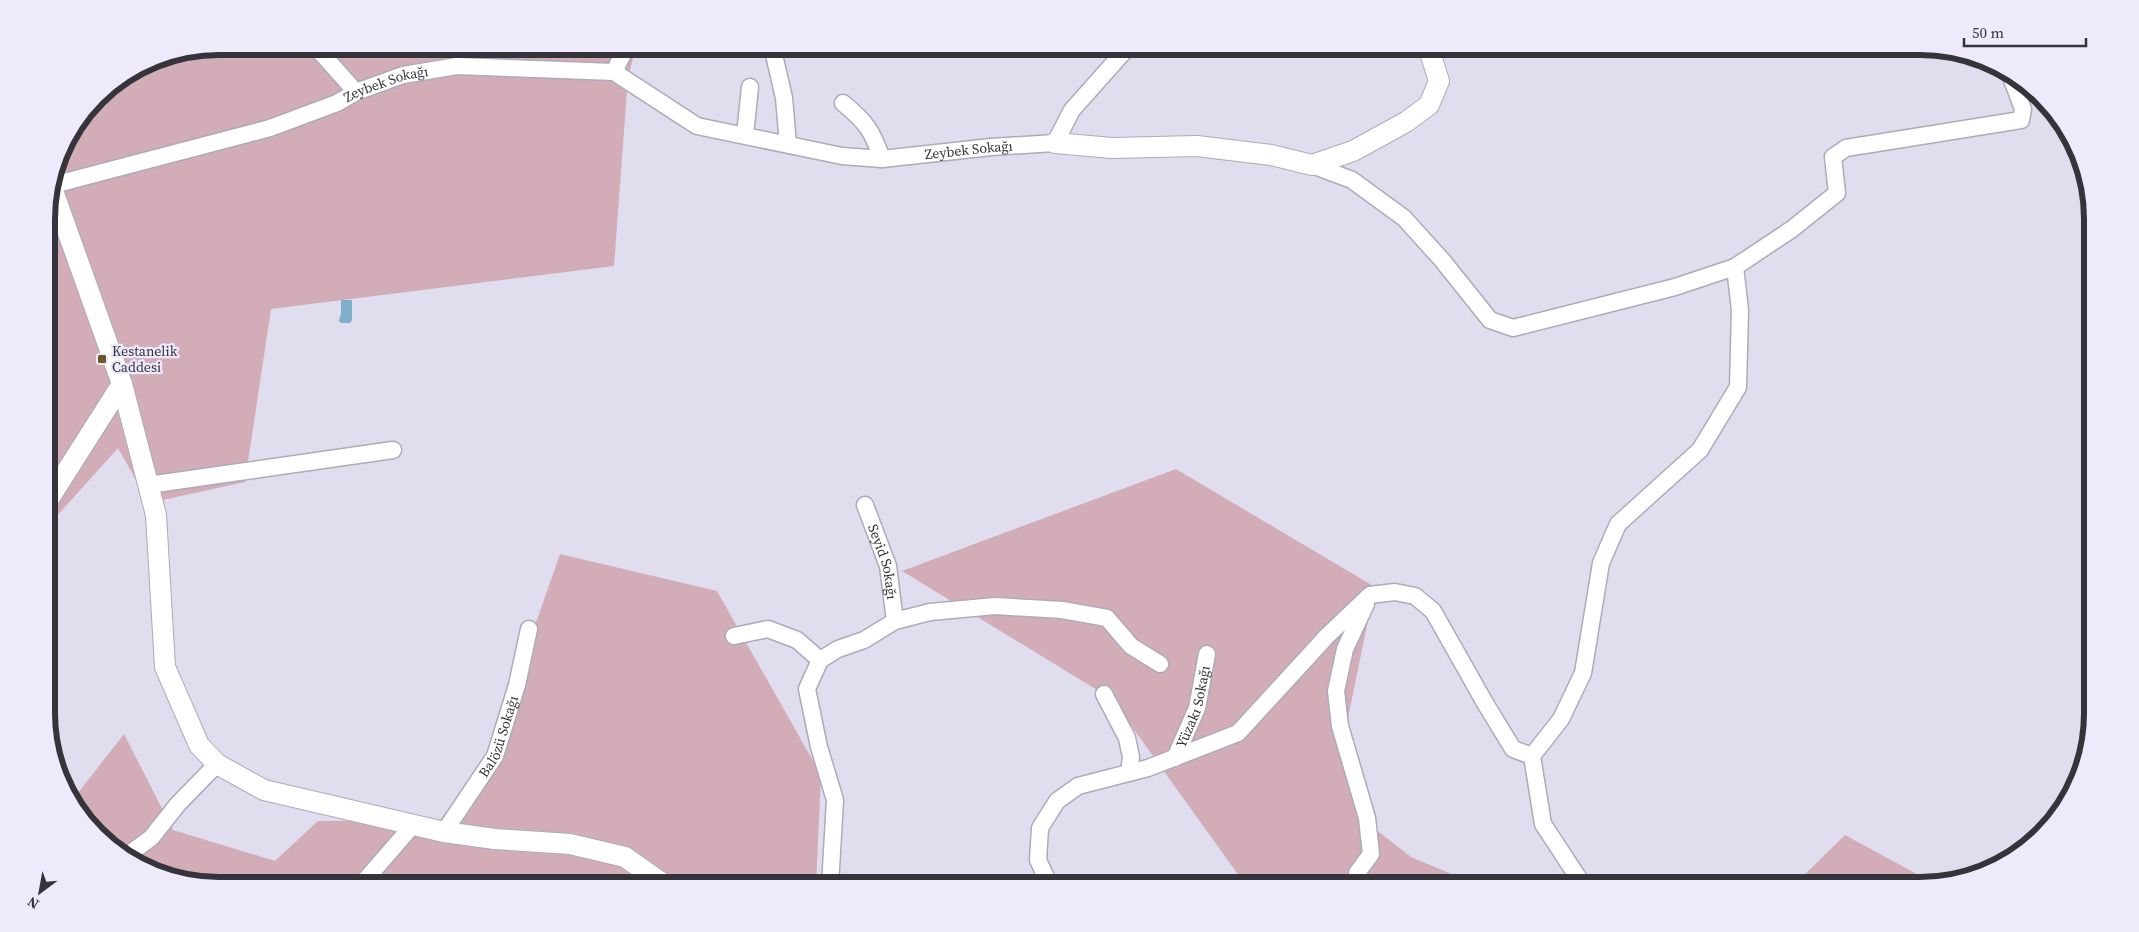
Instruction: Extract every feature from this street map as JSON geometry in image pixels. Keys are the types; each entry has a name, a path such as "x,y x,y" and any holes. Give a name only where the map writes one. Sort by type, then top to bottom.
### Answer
{"street":[{"path":"323,55 356,92"},
{"path":"614,72 622,55"},
{"path":"774,55 784,98 788,144"},
{"path":"1121,55 1072,110 1054,144 1112,148 1197,146 1271,155 1312,165 1352,180 1404,218 1442,260 1490,320 1513,328 1675,287 1735,267 1792,229 1837,193 1833,158 1846,148 2021,120 2023,109 2014,85"},
{"path":"1312,165 1353,150 1406,122 1429,106 1439,81 1431,55"},
{"name":"Zeybek Sokağı","path":"59,185 270,128 337,103 356,92 403,75 457,66 614,72 697,126 842,156 882,159 991,147 1054,144"},
{"path":"745,135 750,87"},
{"path":"843,103 858,115 874,134 882,159"},
{"path":"56,199 122,384 156,515 165,667 199,745 217,764 264,790 444,832 495,839 570,844 624,857 653,877"},
{"path":"1577,877 1543,824 1532,756 1561,719 1583,673 1601,563 1618,524 1700,450 1738,387 1740,310 1735,267"},
{"path":"55,489 122,384"},
{"path":"148,485 393,450"},
{"name":"Seyid Sokağı","path":"865,505 888,566 895,622"},
{"path":"1046,877 1038,860 1040,828 1057,801 1078,786 1129,773 1175,758 1238,733 1326,636 1370,595 1395,592 1415,596 1433,611 1485,704 1513,749 1532,756"},
{"path":"1357,873 1371,854 1367,818 1340,726 1336,691 1345,648 1370,595"},
{"path":"831,877 835,800 819,747 807,689 820,660 838,649 864,640 895,622 930,612 995,606 1062,610 1107,618 1131,646 1160,664"},
{"name":"Balözü Sokağı","path":"444,832 495,756 517,684 528,629"},
{"path":"734,636 768,629 797,640 820,660"},
{"name":"Yüzakı Sokağı","path":"1175,758 1197,708 1206,654"},
{"path":"1104,694 1127,738 1131,757 1129,773"},
{"path":"132,852 150,838 178,804 217,764"},
{"path":"368,877 413,825"}],"shaded area":[{"path":"634,55 628,78 614,266 271,309 245,482 149,503 118,448 55,518 55,209 58,187 72,147 89,119 111,96 128,83 156,68 198,56"},
{"path":"1176,469 1375,587 1345,732 1370,825 1411,857 1459,877 1240,877 1112,699 902,571"},
{"path":"560,554 717,591 821,775 816,877 209,877 177,871 137,855 103,829 77,794 124,734 173,830 275,861 318,821 440,820 489,757"},
{"path":"1845,835 1922,877 1802,877"}],"water":[{"path":"341,300 352,300 352,320 350,323 341,323 339,321"}],"place":[{"name":"Kestanelik Caddesi","path":"102,359"}]}
